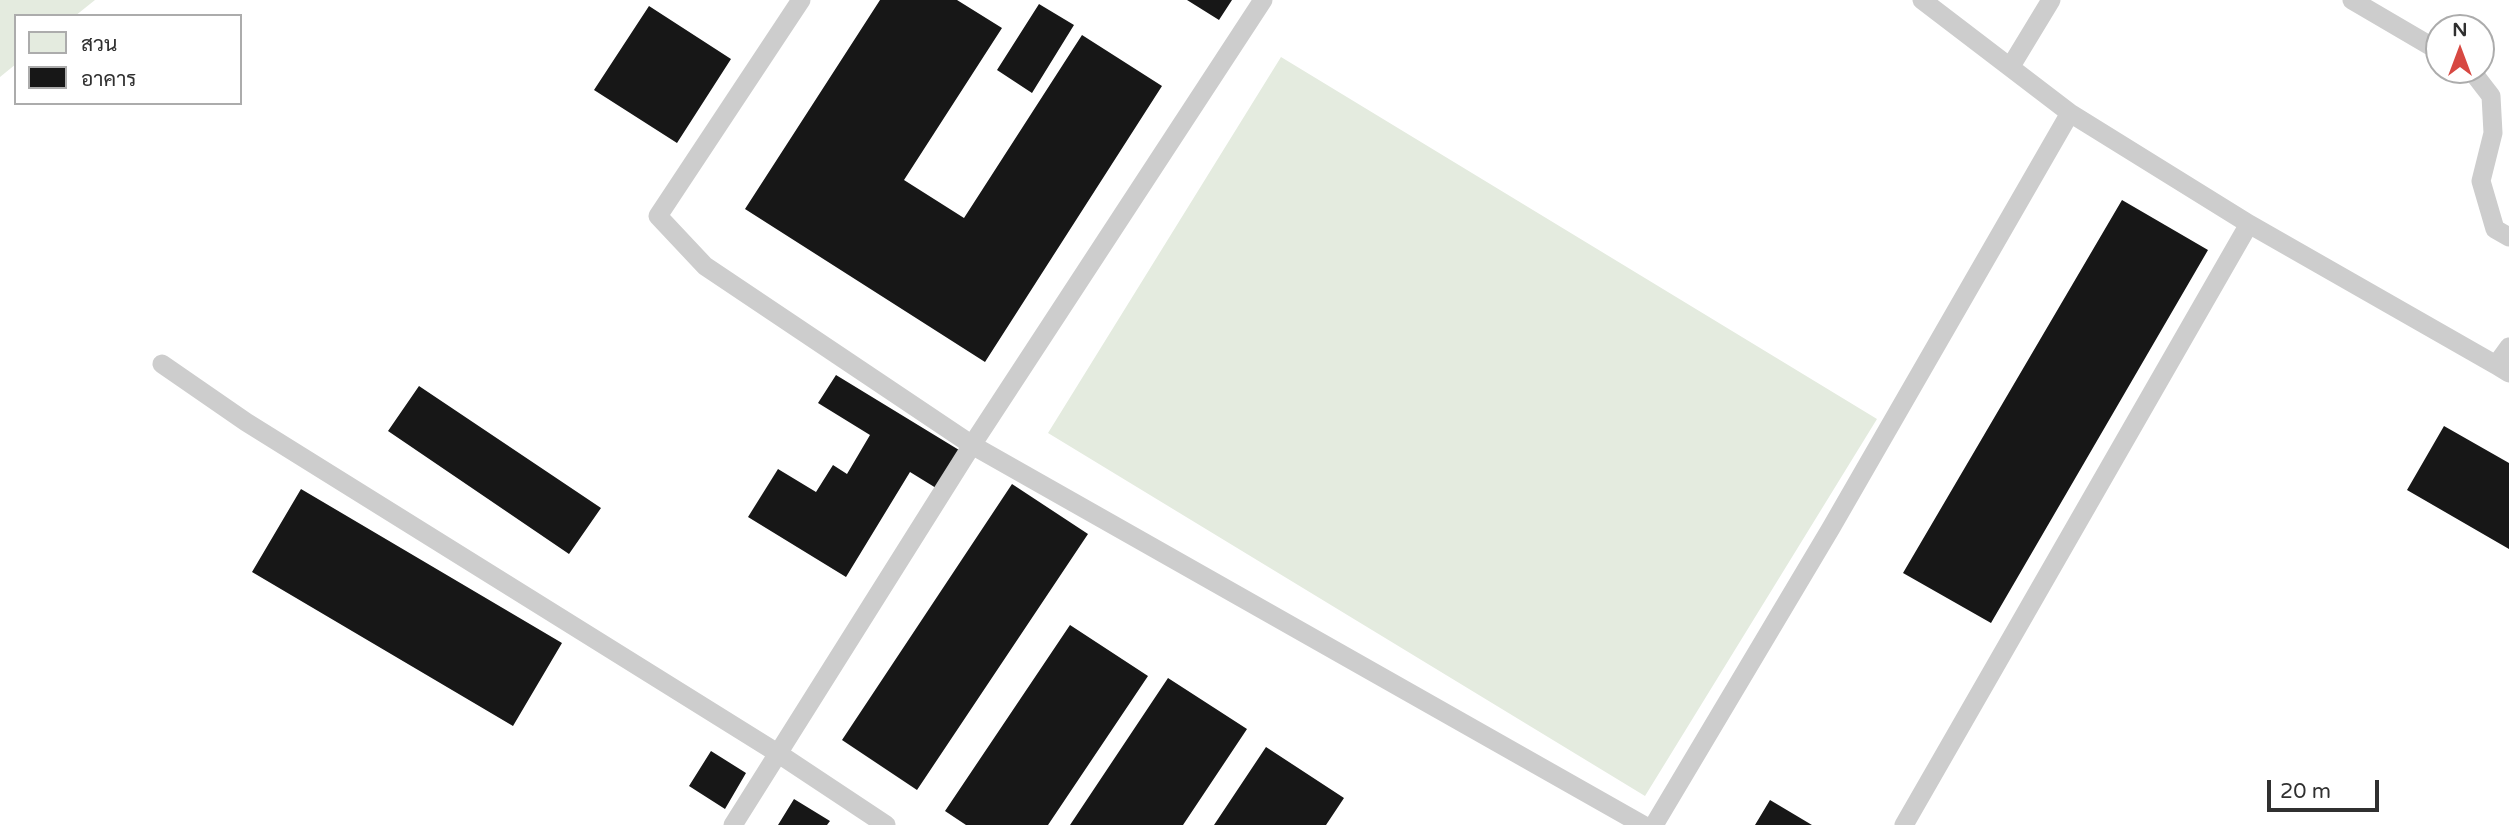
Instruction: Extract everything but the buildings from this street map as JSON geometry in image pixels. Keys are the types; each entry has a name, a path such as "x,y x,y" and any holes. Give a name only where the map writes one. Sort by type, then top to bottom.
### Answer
{"lane":[{"path":"802,0 658,216 705,266 972,445 1643,825"},
{"path":"733,825 972,445 1263,0"},
{"path":"1922,0 2070,113 2249,224 2502,369 2509,347"},
{"path":"2011,66 2052,0"},
{"path":"2352,0 2425,43"},
{"path":"2482,84 2491,96 2493,133 2481,181 2495,229 2509,237"},
{"path":"1654,825 1838,516 2070,113"},
{"path":"1904,825 2249,224"},
{"path":"162,364 246,422 779,754 886,825"}],"green space":[{"path":"0,0 95,0 78,14 14,14 14,66 0,77"},
{"path":"1281,57 1877,419 1645,796 1048,433"}]}
